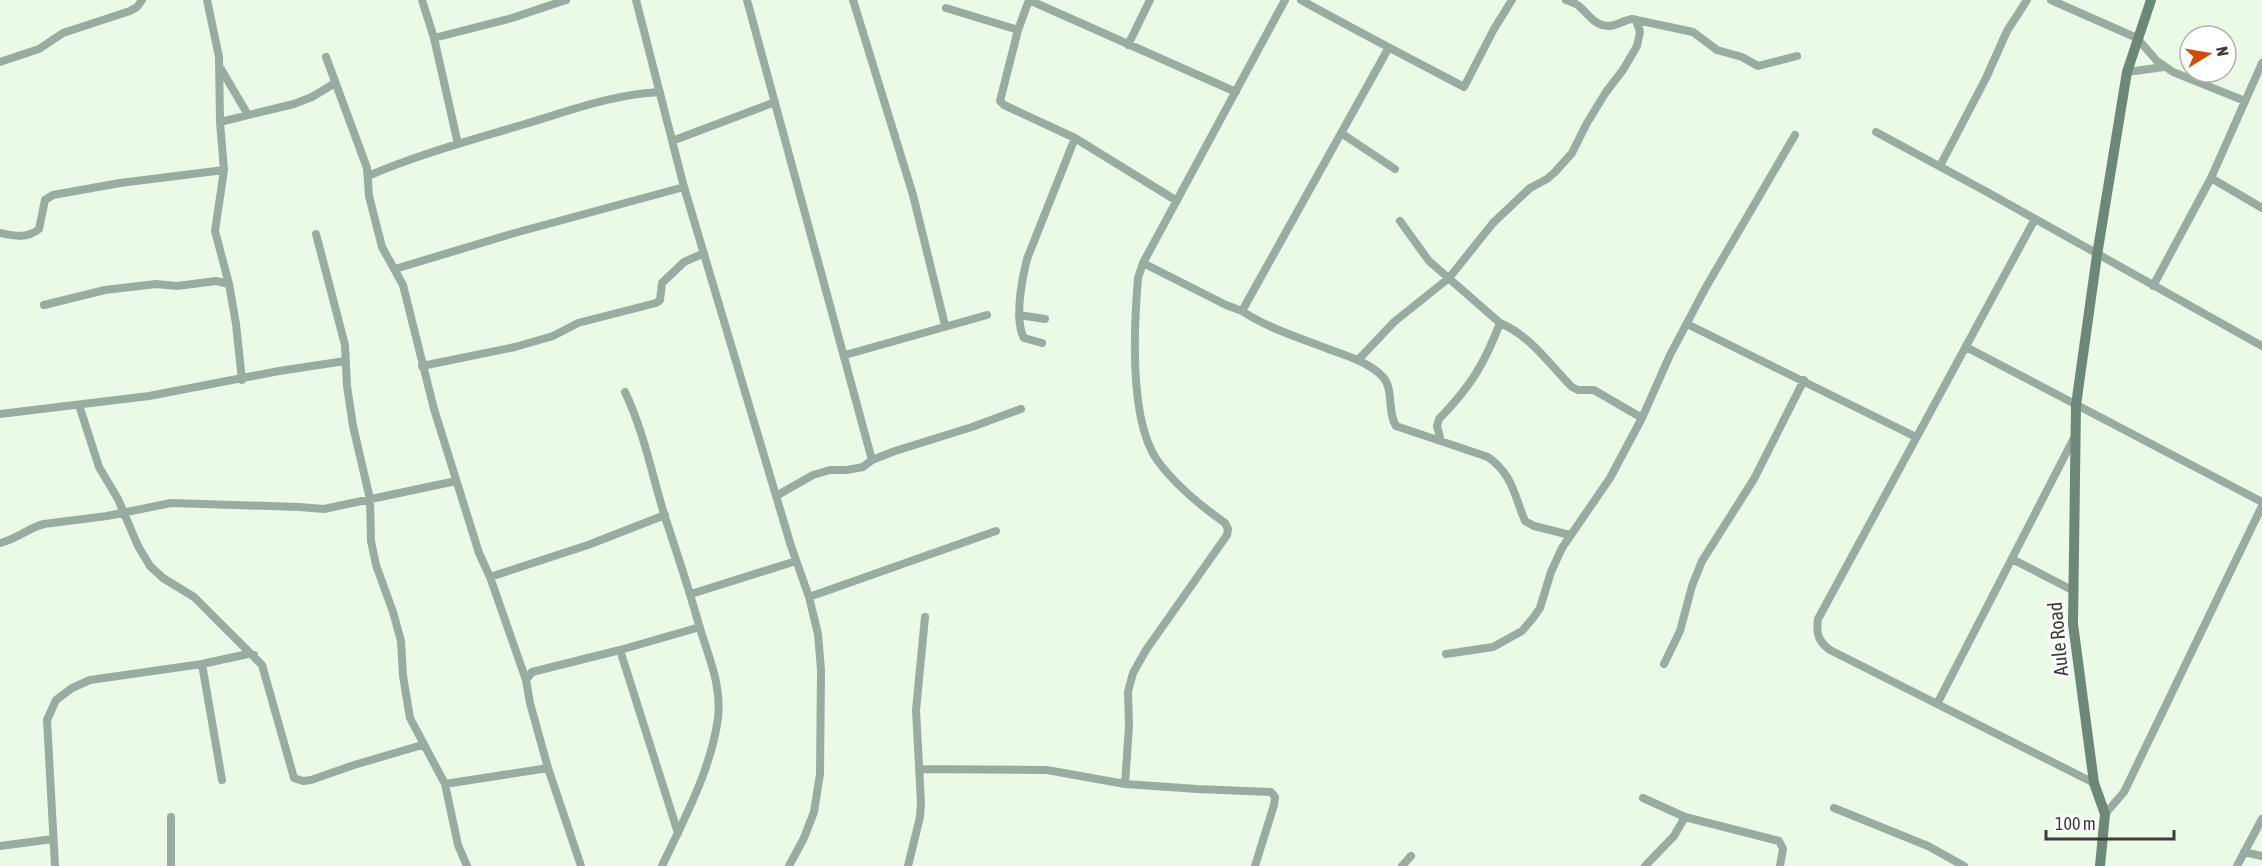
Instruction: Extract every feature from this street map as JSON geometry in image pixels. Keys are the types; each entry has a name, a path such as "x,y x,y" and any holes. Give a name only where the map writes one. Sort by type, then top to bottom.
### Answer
{"street":[{"path":"0,62 39,49 63,33 134,9 142,0"},
{"path":"207,0 217,41 220,68 220,122 224,171 216,231 229,284 242,380"},
{"path":"422,0 434,38 458,144"},
{"path":"434,38 512,18 539,4 566,0"},
{"path":"636,0 684,187 776,496 809,597 818,634 821,670 819,774 814,812 804,838 789,866"},
{"path":"747,0 872,460"},
{"path":"853,0 913,195 945,325"},
{"path":"1178,201 1075,138 1004,105 1000,101 1018,30 1029,0 1236,92"},
{"path":"1128,45 1150,0"},
{"path":"1125,784 1129,726 1128,692 1133,673 1146,650 1209,564 1227,535 1228,529 1225,523 1172,478 1156,458 1142,420 1136,381 1138,278 1143,263 1285,0"},
{"path":"1301,0 1388,49 1464,87 1512,0"},
{"path":"1566,0 1580,3 1588,17 1604,25 1612,26 1624,20 1636,20 1693,32 1716,50 1742,57 1758,66 1797,56"},
{"path":"1940,166 1986,78 2007,31 2027,0"},
{"path":"2051,0 2138,38 2164,67 2245,101"},
{"name":"Aule Road","path":"2100,866 2105,814 2094,783 2073,624 2076,405 2097,255 2127,72 2151,0"},
{"path":"946,8 1018,30"},
{"path":"1358,360 1394,322 1449,278 1493,223 1530,188 1555,172 1572,153 1587,123 1637,46 1640,32 1636,20"},
{"path":"1242,311 1388,49"},
{"path":"326,57 367,168 369,196 382,247 407,297 422,366 456,481 479,553 490,577 526,680 548,768 581,866"},
{"path":"2153,286 2211,178 2262,63"},
{"path":"2127,72 2164,67"},
{"path":"220,68 248,115"},
{"path":"220,122 303,101 335,83"},
{"path":"368,176 424,153 590,105 660,92"},
{"path":"672,141 775,102"},
{"path":"1876,132 2262,346"},
{"path":"1341,133 1395,169"},
{"path":"1446,654 1493,647 1522,631 1540,608 1551,572 1570,535 1610,478 1706,287 1730,250 1795,135"},
{"path":"1042,344 1024,338 1021,332 1019,315 1023,273 1075,138"},
{"path":"0,233 26,236 34,233 39,229 45,200 53,195 120,183 224,171"},
{"path":"2211,178 2262,208"},
{"path":"395,269 511,234 684,187"},
{"path":"2035,219 1818,619 1817,635 1821,643 1830,650 2094,783"},
{"path":"1400,221 1423,254 1500,323 1512,328 1536,348 1572,387 1578,390 1594,390 1642,418"},
{"path":"316,234 345,345 353,426 370,499 371,541 376,565 397,627 410,718 422,745 445,784 458,845 467,866"},
{"path":"422,366 515,347 553,336 578,323 656,303 660,300 661,285 680,265 704,253"},
{"path":"1143,263 1242,311 1260,323 1358,360 1383,376 1387,382 1392,420 1396,426 1488,457 1496,463 1512,484 1523,517 1528,523 1570,535"},
{"path":"44,304 105,290 156,284 177,286 216,281 229,284"},
{"path":"845,355 987,315"},
{"path":"1019,315 1045,319"},
{"path":"1441,441 1437,426 1439,419 1476,376 1490,350 1500,323"},
{"path":"1687,324 1916,437"},
{"path":"1966,347 2262,504 2124,792 2105,814"},
{"path":"0,414 149,396 345,361"},
{"path":"1664,664 1680,631 1692,586 1700,567 1754,479 1804,380"},
{"path":"626,392 639,423 665,515 716,677 718,698 718,717 709,759 662,866"},
{"path":"79,405 99,467 124,511 138,546 150,566 194,597 262,665 294,778 303,781 311,780 422,745"},
{"path":"776,496 813,476 830,470 863,467 872,460 915,444 972,428 1021,409"},
{"path":"1937,704 2075,435"},
{"path":"0,543 12,540 44,524 107,516 171,503 324,509 456,481"},
{"path":"490,577 588,545 665,515"},
{"path":"809,597 996,531"},
{"path":"2012,559 2072,590"},
{"path":"691,594 796,561"},
{"path":"908,866 920,817 916,710 925,617"},
{"path":"526,680 532,672 700,627"},
{"path":"620,650 678,833"},
{"path":"55,866 47,720 57,700 72,688 90,680 202,664 248,654 254,655"},
{"path":"202,664 222,780"},
{"path":"445,784 548,768"},
{"path":"920,769 1047,770 1125,784 1271,792 1274,794 1274,805 1255,866"},
{"path":"1643,798 1685,817 1779,841 1784,849 1780,866"},
{"path":"1834,808 1928,846 1964,866"},
{"path":"171,817 171,866"},
{"path":"1645,866 1674,836 1685,817"},
{"path":"2237,866 2262,819"},
{"path":"0,846 53,839"},
{"path":"2244,852 2262,856"},
{"path":"1402,866 1411,856"}]}
